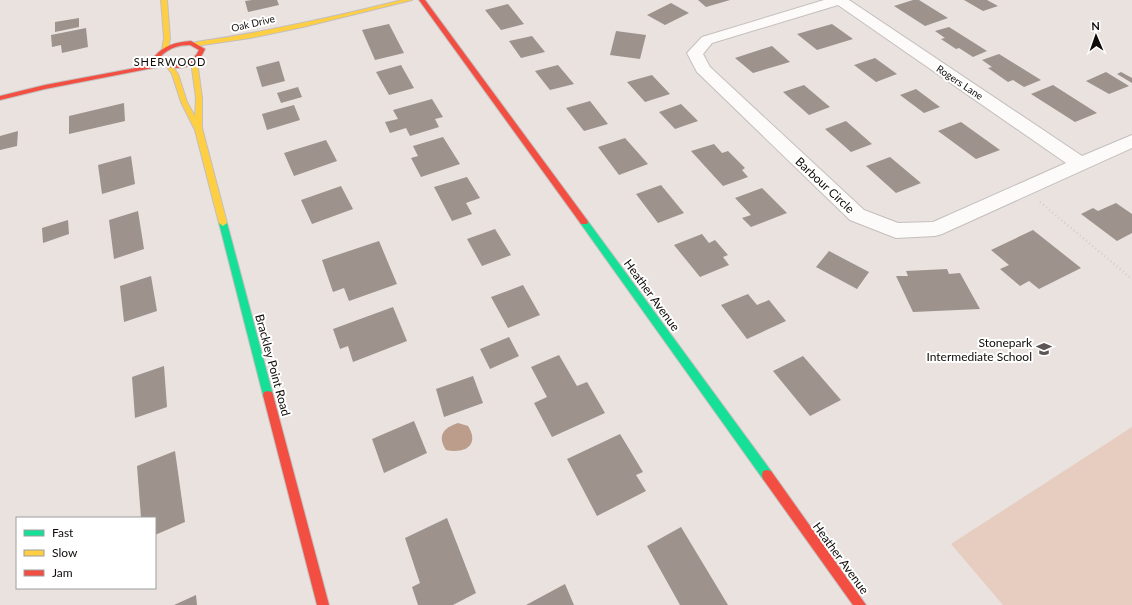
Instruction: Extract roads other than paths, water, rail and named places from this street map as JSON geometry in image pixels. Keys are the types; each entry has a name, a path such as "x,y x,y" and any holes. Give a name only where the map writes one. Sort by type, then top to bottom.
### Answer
{"street":[{"name":"Oak Drive","path":"163,52 178,44 194,44 229,40 315,23 409,0"},
{"name":"Heather Avenue","path":"422,0 546,168 860,605"},
{"name":"Rogers Lane","path":"839,0 1081,164"},
{"name":"Barbour Circle","path":"839,0 707,40 695,53 703,69 857,215 896,231 935,229 1132,141"},
{"path":"165,66 158,60 168,40 163,15 168,2"},
{"name":"Oak Drive","path":"165,66 182,66 214,51 280,35 315,23"},
{"path":"183,34 194,44"},
{"name":"Brackley Point Road","path":"194,44 202,49 198,59 195,78 199,98 199,130"},
{"path":"45,87 85,73 147,58 163,52"},
{"path":"0,98 45,87 165,66"},
{"name":"Brackley Point Road","path":"165,66 175,74 184,102 199,130 323,605"}],"place":[{"name":"Stonepark Intermediate School","path":"1044,349"}],"district":[{"name":"SHERWOOD","path":"170,61"}]}
